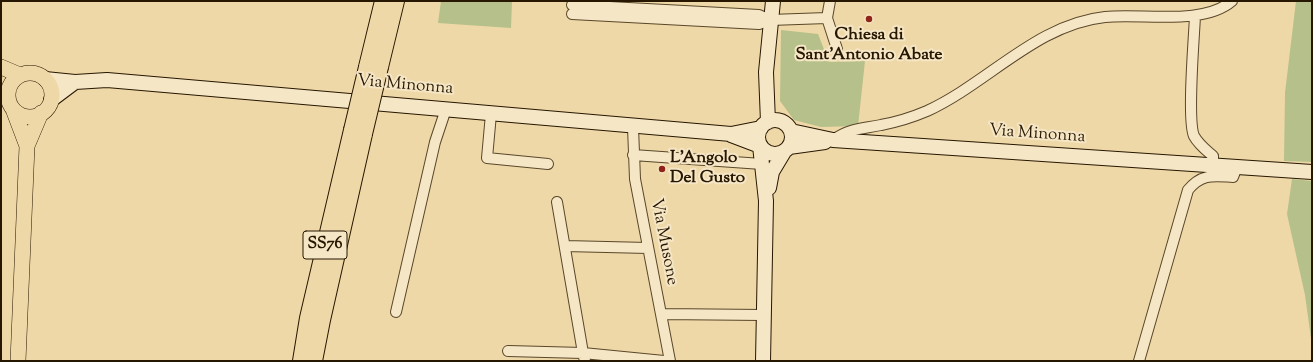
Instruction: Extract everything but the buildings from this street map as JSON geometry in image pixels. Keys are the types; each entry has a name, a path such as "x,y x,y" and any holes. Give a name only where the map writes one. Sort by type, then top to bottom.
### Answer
{"highway":[{"name":"SS76","path":"374,67 383,1"},
{"name":"SS76","path":"301,361 308,318 374,67 396,1"},
{"name":"SS76","path":"314,361 358,132"}],"main road":[{"path":"763,361 766,201 758,137 765,125 766,72 773,1"},
{"path":"1,67 20,75 33,73 45,80 49,86 51,100"},
{"path":"766,72 774,101 792,136 786,150 772,172 766,201"},
{"path":"20,75 10,85 8,100 27,146"},
{"name":"Via Minonna","path":"45,80 75,82 108,80 446,109 632,127 731,134 760,146 770,154 833,140"},
{"path":"8,100 23,116 35,116 45,110 51,100 75,82"},
{"path":"18,361 27,146 41,113"},
{"name":"Via Minonna","path":"731,134 765,125 787,126 833,140 1312,172"}],"street":[{"path":"830,1 827,18 837,50"},
{"path":"833,140 849,130 901,120 926,111 954,97 1045,36 1067,26 1091,18 1114,16 1195,16 1223,8 1232,1"},
{"path":"572,10 759,16 770,20 827,18"},
{"path":"1195,16 1191,118 1194,135 1202,148 1213,156 1213,166"},
{"path":"396,312 435,142 446,109"},
{"path":"491,114 487,158 548,164"},
{"name":"Via Musone","path":"632,127 635,179 670,361"},
{"path":"633,155 762,164"},
{"path":"1139,361 1188,190 1195,181 1207,176 1233,177 1237,167"},
{"path":"557,202 584,357"},
{"path":"565,246 648,248"},
{"path":"660,314 763,315"},
{"path":"508,351 664,361"}],"green space":[{"path":"441,1 525,1 512,2 511,28 438,23"},
{"path":"1296,1 1312,1 1312,162 1284,161 1285,93"},
{"path":"781,30 818,34 829,62 865,61 858,126 821,127 794,120 780,101"},
{"path":"1292,179 1312,181 1312,346 1305,295 1287,214"}],"place":[{"name":"Chiesa di Sant'Antonio Abate","path":"869,19"},
{"name":"L'Angolo Del Gusto","path":"662,169"}]}
